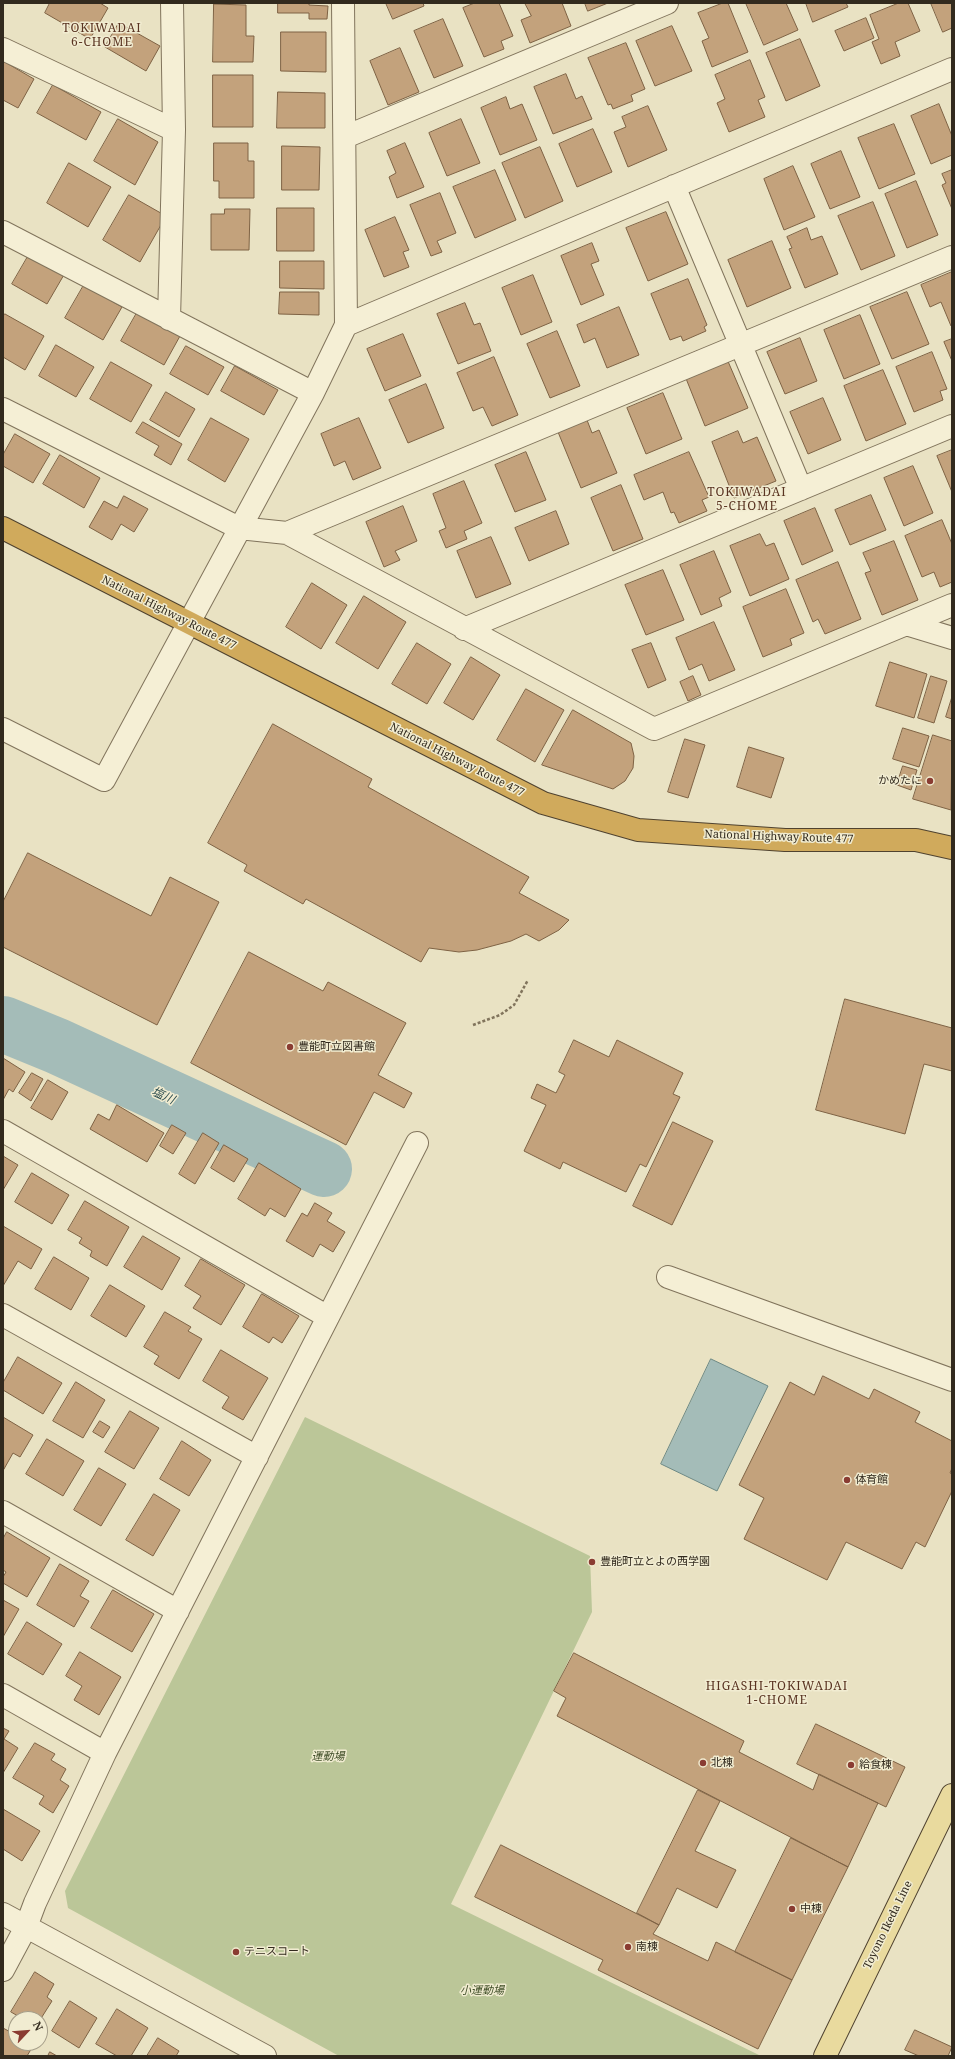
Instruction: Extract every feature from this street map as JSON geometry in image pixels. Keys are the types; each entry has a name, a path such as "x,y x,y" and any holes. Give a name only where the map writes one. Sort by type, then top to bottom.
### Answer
{"highway":[{"name":"National Highway Route 477","path":"3,528 543,803 638,830 785,840 916,840 952,848"}],"main road":[{"name":"Toyono Ikeda Line","path":"825,2056 952,1795"}],"street":[{"path":"169,319 174,130 172,3"},
{"path":"3,729 104,780 190,624 239,528 313,393 346,325 343,3"},
{"path":"345,137 667,3"},
{"path":"3,49 174,130"},
{"path":"346,325 952,69"},
{"path":"674,186 801,489"},
{"path":"3,232 313,393"},
{"path":"287,533 952,257"},
{"path":"3,409 239,528 287,533 464,629 654,729 952,605"},
{"path":"464,629 952,426"},
{"path":"906,624 952,638"},
{"path":"3,1131 328,1317"},
{"path":"3,1970 26,1927 35,1903 105,1753 417,1143"},
{"path":"668,1277 952,1380"},
{"path":"3,1315 257,1457"},
{"path":"3,1512 178,1611"},
{"path":"3,1695 105,1753"},
{"path":"3,1914 265,2056"}],"path":[{"path":"473,1025 500,1015 514,1005 528,980"}],"green space":[{"name":"運動場","path":"305,1417 590,1556 592,1612 451,1904 761,2056 339,2056 68,1908 65,1891"}],"water":[{"path":"711,1359 768,1386 717,1491 661,1464"}],"building":[{"path":"50,3 100,3 108,8 90,39 45,13"},
{"path":"278,3 309,3 309,5 328,6 327,19 309,19 309,13 278,13"},
{"path":"386,3 423,3 424,6 393,19"},
{"path":"475,3 499,3 513,36 501,41 504,49 484,57 463,8"},
{"path":"525,3 562,3 571,26 530,43 521,20 531,16"},
{"path":"585,3 608,3 588,11"},
{"path":"723,3 728,3 748,52 712,67 702,41 709,38 698,13"},
{"path":"746,3 786,3 798,30 764,45"},
{"path":"806,3 846,3 848,7 813,22"},
{"path":"899,3 908,3 920,31 895,42 900,56 881,64 872,42 879,39 870,15"},
{"path":"931,3 952,3 952,28 943,32"},
{"path":"214,4 246,5 246,36 254,36 253,62 213,62"},
{"path":"866,18 874,38 844,51 835,31"},
{"path":"443,19 463,66 434,78 414,31"},
{"path":"119,23 160,46 146,71 105,47"},
{"path":"672,26 692,71 655,86 636,41"},
{"path":"281,32 326,32 326,72 281,71"},
{"path":"800,39 820,86 786,101 766,53"},
{"path":"626,43 645,89 631,95 633,101 613,109 611,104 608,105 588,58"},
{"path":"400,48 419,92 388,105 370,61"},
{"path":"750,60 765,97 758,100 765,117 729,132 717,103 725,99 715,75"},
{"path":"3,61 34,79 18,108 3,100"},
{"path":"566,74 576,99 582,96 592,119 553,134 534,87"},
{"path":"213,75 253,75 253,127 213,127"},
{"path":"53,85 101,112 86,140 37,113"},
{"path":"278,92 325,93 325,128 277,128"},
{"path":"506,97 510,109 522,104 537,140 500,155 481,108"},
{"path":"939,104 952,136 952,155 931,164 911,116"},
{"path":"648,106 667,150 628,167 614,132 626,127 622,117"},
{"path":"118,119 158,142 135,185 94,161"},
{"path":"461,119 480,163 447,176 429,133"},
{"path":"894,124 915,174 879,189 858,138"},
{"path":"593,129 612,172 577,187 559,144"},
{"path":"214,143 248,143 248,161 254,161 254,198 219,198 219,181 214,181"},
{"path":"405,143 424,187 397,198 389,177 396,173 387,151"},
{"path":"282,146 320,147 319,190 282,190"},
{"path":"540,147 563,201 525,218 502,163"},
{"path":"841,151 860,197 830,209 811,164"},
{"path":"69,163 111,187 88,227 47,203"},
{"path":"793,166 815,217 784,230 764,179"},
{"path":"495,170 516,220 475,238 453,187"},
{"path":"952,170 952,209 942,185 946,183 942,174"},
{"path":"916,181 938,235 907,248 885,194"},
{"path":"440,193 456,233 437,241 442,252 431,256 410,205"},
{"path":"129,195 166,216 140,262 103,240"},
{"path":"873,202 895,256 861,270 838,216"},
{"path":"277,208 314,208 314,251 277,251"},
{"path":"225,209 250,209 249,250 211,250 211,214 224,214"},
{"path":"666,212 688,264 648,281 626,228"},
{"path":"395,217 409,250 403,252 409,267 384,277 365,230"},
{"path":"807,228 811,240 822,236 838,274 805,288 789,249 792,248 787,237"},
{"path":"772,241 791,288 747,307 728,260"},
{"path":"592,243 599,261 591,264 604,295 581,305 561,256"},
{"path":"30,253 65,273 47,304 12,284"},
{"path":"280,261 324,261 324,289 280,288"},
{"path":"952,272 951,326 941,302 930,307 921,285"},
{"path":"533,275 552,322 521,335 502,288"},
{"path":"688,279 707,325 704,327 706,331 683,341 681,336 670,340 651,294"},
{"path":"84,285 122,307 103,340 65,318"},
{"path":"280,292 319,292 319,315 279,314"},
{"path":"907,292 929,344 892,359 870,307"},
{"path":"465,303 474,325 480,323 491,351 458,364 437,314"},
{"path":"619,307 639,355 607,368 595,338 584,343 577,325"},
{"path":"138,311 180,336 164,365 121,341"},
{"path":"5,314 44,336 25,370 3,357 3,317"},
{"path":"860,315 880,364 844,379 824,330"},
{"path":"557,331 580,386 550,398 527,344"},
{"path":"403,334 421,376 385,391 367,349"},
{"path":"800,338 817,381 785,394 767,352"},
{"path":"952,339 952,361 944,342"},
{"path":"56,345 94,367 76,397 39,376"},
{"path":"186,346 224,367 208,395 170,374"},
{"path":"932,352 947,389 940,391 943,400 914,412 896,367"},
{"path":"494,357 518,415 492,426 483,407 473,411 457,373"},
{"path":"727,359 748,408 705,426 685,376"},
{"path":"111,362 152,385 131,422 90,399"},
{"path":"235,366 278,390 264,415 221,391"},
{"path":"883,370 906,424 866,441 844,386"},
{"path":"426,384 444,428 408,443 389,400"},
{"path":"166,392 195,409 179,437 150,420"},
{"path":"663,393 682,439 646,454 627,408"},
{"path":"823,398 841,440 808,454 790,412"},
{"path":"211,418 249,439 225,482 188,460"},
{"path":"359,418 381,468 353,480 345,461 334,466 321,434"},
{"path":"587,420 592,433 599,430 617,473 581,488 558,432"},
{"path":"143,422 182,444 171,465 154,455 159,446 136,433"},
{"path":"738,431 743,443 757,437 776,481 734,498 712,442"},
{"path":"15,434 50,454 33,483 3,466 3,455"},
{"path":"952,450 952,492 937,456"},
{"path":"526,452 546,500 515,512 495,465"},
{"path":"689,452 709,497 702,500 707,511 679,523 674,512 671,513 663,492 644,500 634,475"},
{"path":"60,455 100,478 84,508 43,484"},
{"path":"913,466 933,513 904,526 884,478"},
{"path":"464,481 482,523 464,531 467,539 446,548 439,531 446,528 433,494"},
{"path":"621,485 643,539 613,551 591,498"},
{"path":"871,495 886,530 850,545 835,510"},
{"path":"124,496 148,509 134,532 121,524 112,540 89,527 104,501 117,508"},
{"path":"403,506 417,541 395,551 400,560 384,567 366,522"},
{"path":"815,508 833,551 802,565 784,521"},
{"path":"556,511 569,544 529,561 515,528"},
{"path":"942,520 952,544 952,582 940,587 934,572 922,577 905,536"},
{"path":"760,534 766,546 774,543 789,579 750,596 730,546"},
{"path":"491,537 511,584 476,598 457,551"},
{"path":"894,541 918,600 882,615 865,573 871,571 863,553"},
{"path":"714,551 731,592 719,598 722,606 701,615 680,565"},
{"path":"838,562 861,619 825,634 818,619 813,622 796,580"},
{"path":"663,570 684,620 646,635 625,585"},
{"path":"312,583 347,605 321,649 286,627"},
{"path":"786,589 804,633 790,639 792,645 763,657 743,607"},
{"path":"364,596 406,622 378,669 336,643"},
{"path":"714,622 735,670 709,681 702,664 689,670 676,638"},
{"path":"417,643 451,664 427,704 392,684"},
{"path":"651,643 666,680 648,688 632,650"},
{"path":"471,657 500,675 473,720 444,703"},
{"path":"890,662 927,674 914,718 876,706"},
{"path":"693,676 701,695 688,701 680,682"},
{"path":"931,676 947,681 934,723 918,718"},
{"path":"526,689 564,710 535,762 497,740"},
{"path":"952,697 952,719 946,717"},
{"path":"573,710 631,743 634,756 633,768 625,781 613,789 542,765"},
{"path":"273,724 372,779 368,787 529,877 519,893 569,920 559,930 539,941 526,934 511,941 477,950 459,952 429,948 421,962 306,899 303,904 244,871 247,865 208,843"},
{"path":"903,728 929,736 919,767 893,759"},
{"path":"933,735 952,741 951,810 913,799"},
{"path":"685,739 705,745 688,798 668,792"},
{"path":"749,747 784,758 771,798 737,787"},
{"path":"903,766 917,770 911,790 897,785"},
{"path":"28,853 151,916 170,877 219,902 157,1025 3,947 3,902"},
{"path":"249,952 323,991 328,982 406,1023 378,1075 412,1093 404,1108 374,1092 346,1145 191,1063"},
{"path":"845,999 952,1028 952,1071 924,1064 905,1134 816,1110"},
{"path":"574,1040 609,1057 617,1040 683,1073 673,1094 680,1097 646,1167 640,1164 626,1192 563,1162 560,1169 524,1151 546,1105 531,1098 537,1084 556,1093 565,1075 559,1072"},
{"path":"3,1058 25,1072 13,1092 9,1089 3,1100"},
{"path":"32,1073 43,1079 31,1101 19,1093"},
{"path":"48,1080 68,1092 52,1120 31,1108"},
{"path":"117,1105 164,1133 147,1162 90,1129 98,1114 109,1120"},
{"path":"673,1122 713,1141 672,1225 633,1206"},
{"path":"172,1125 186,1133 173,1154 160,1146"},
{"path":"203,1133 219,1143 195,1184 179,1174"},
{"path":"224,1145 248,1159 234,1182 211,1168"},
{"path":"3,1156 18,1165 3,1190"},
{"path":"259,1163 301,1189 285,1217 270,1208 265,1216 238,1199"},
{"path":"32,1173 69,1195 52,1224 15,1202"},
{"path":"85,1201 129,1227 107,1266 90,1256 92,1251 79,1243 82,1238 68,1230"},
{"path":"315,1203 332,1213 327,1221 345,1232 333,1252 320,1244 313,1257 286,1241 302,1213 307,1216"},
{"path":"3,1226 42,1249 31,1269 18,1261 3,1286"},
{"path":"143,1236 180,1258 162,1290 124,1267"},
{"path":"54,1257 89,1278 71,1310 35,1289"},
{"path":"201,1259 245,1285 221,1325 193,1308 201,1296 185,1286"},
{"path":"110,1285 145,1306 126,1337 91,1316"},
{"path":"262,1294 299,1316 282,1343 273,1337 269,1343 243,1327"},
{"path":"165,1312 191,1327 188,1331 202,1339 179,1379 154,1364 159,1356 144,1347"},
{"path":"221,1350 268,1378 243,1420 222,1408 229,1397 203,1381"},
{"path":"18,1357 62,1383 43,1414 3,1390 3,1383"},
{"name":"体育館","path":"823,1376 869,1399 874,1389 920,1412 915,1422 952,1441 952,1468 950,1473 952,1474 952,1491 925,1547 916,1542 902,1569 846,1542 827,1580 744,1539 764,1498 739,1485 790,1382 814,1395"},
{"path":"76,1382 105,1400 83,1438 53,1421"},
{"path":"130,1411 159,1428 134,1469 105,1452"},
{"path":"3,1417 33,1435 20,1457 13,1453 4,1469"},
{"path":"100,1421 110,1427 103,1438 93,1432"},
{"path":"47,1439 84,1461 63,1496 26,1474"},
{"path":"182,1441 211,1460 189,1496 160,1479"},
{"path":"99,1468 126,1484 101,1526 74,1510"},
{"path":"154,1494 180,1510 153,1556 126,1540"},
{"path":"7,1532 50,1558 27,1597 3,1583 3,1577 6,1572 3,1570 3,1539"},
{"path":"60,1564 89,1581 80,1596 89,1601 74,1627 37,1605"},
{"path":"113,1590 154,1614 132,1652 91,1628"},
{"path":"3,1600 19,1609 3,1637"},
{"path":"27,1622 62,1644 43,1675 8,1654"},
{"path":"80,1652 121,1677 99,1715 74,1700 82,1686 66,1676"},
{"name":"北棟","path":"574,1653 744,1741 739,1752 813,1790 819,1774 878,1803 848,1867 557,1716 566,1698 554,1691"},
{"name":"給食棟","path":"816,1724 905,1767 886,1807 797,1764"},
{"path":"3,1728 9,1731 4,1739 18,1748 3,1773"},
{"path":"35,1743 55,1754 51,1760 66,1769 60,1780 69,1786 53,1813 39,1804 44,1796 13,1778"},
{"path":"698,1790 720,1801 695,1851 736,1870 717,1908 677,1888 659,1925 637,1913"},
{"path":"3,1809 40,1831 22,1861 3,1849"},
{"name":"中棟","path":"791,1838 848,1867 792,1980 735,1952"},
{"name":"南棟","path":"501,1845 659,1925 653,1934 708,1961 716,1942 792,1980 758,2049 598,1970 603,1960 475,1897"},
{"path":"35,1972 54,1984 47,1997 52,2001 46,2011 12,2011"},
{"path":"70,2001 97,2018 79,2048 52,2031"},
{"path":"117,2009 148,2028 131,2056 117,2056 96,2044"},
{"path":"3,2028 8,2031 8,2051 30,2051 27,2056 3,2056"},
{"path":"915,2030 952,2047 948,2056 919,2056 905,2050"},
{"path":"158,2038 179,2051 176,2056 147,2056"},
{"path":"50,2052 57,2056 48,2056"}],"waterway":[{"name":"塩川","path":"3,1024 57,1046 324,1169"}],"place":[{"name":"かめたに","path":"930,781"},
{"name":"豊能町立図書館","path":"290,1047"},
{"name":"体育館","path":"847,1480"},
{"name":"豊能町立とよの西学園","path":"592,1562"},
{"name":"北棟","path":"703,1763"},
{"name":"給食棟","path":"851,1765"},
{"name":"中棟","path":"792,1909"},
{"name":"南棟","path":"628,1947"},
{"name":"テニスコート","path":"236,1952"}],"district":[{"name":"TOKIWADAI 6-CHOME","path":"102,36"},
{"name":"TOKIWADAI 5-CHOME","path":"747,500"},
{"name":"HIGASHI-TOKIWADAI 1-CHOME","path":"777,1694"}],"park label":[{"name":"小運動場","path":"482,1991"}]}
